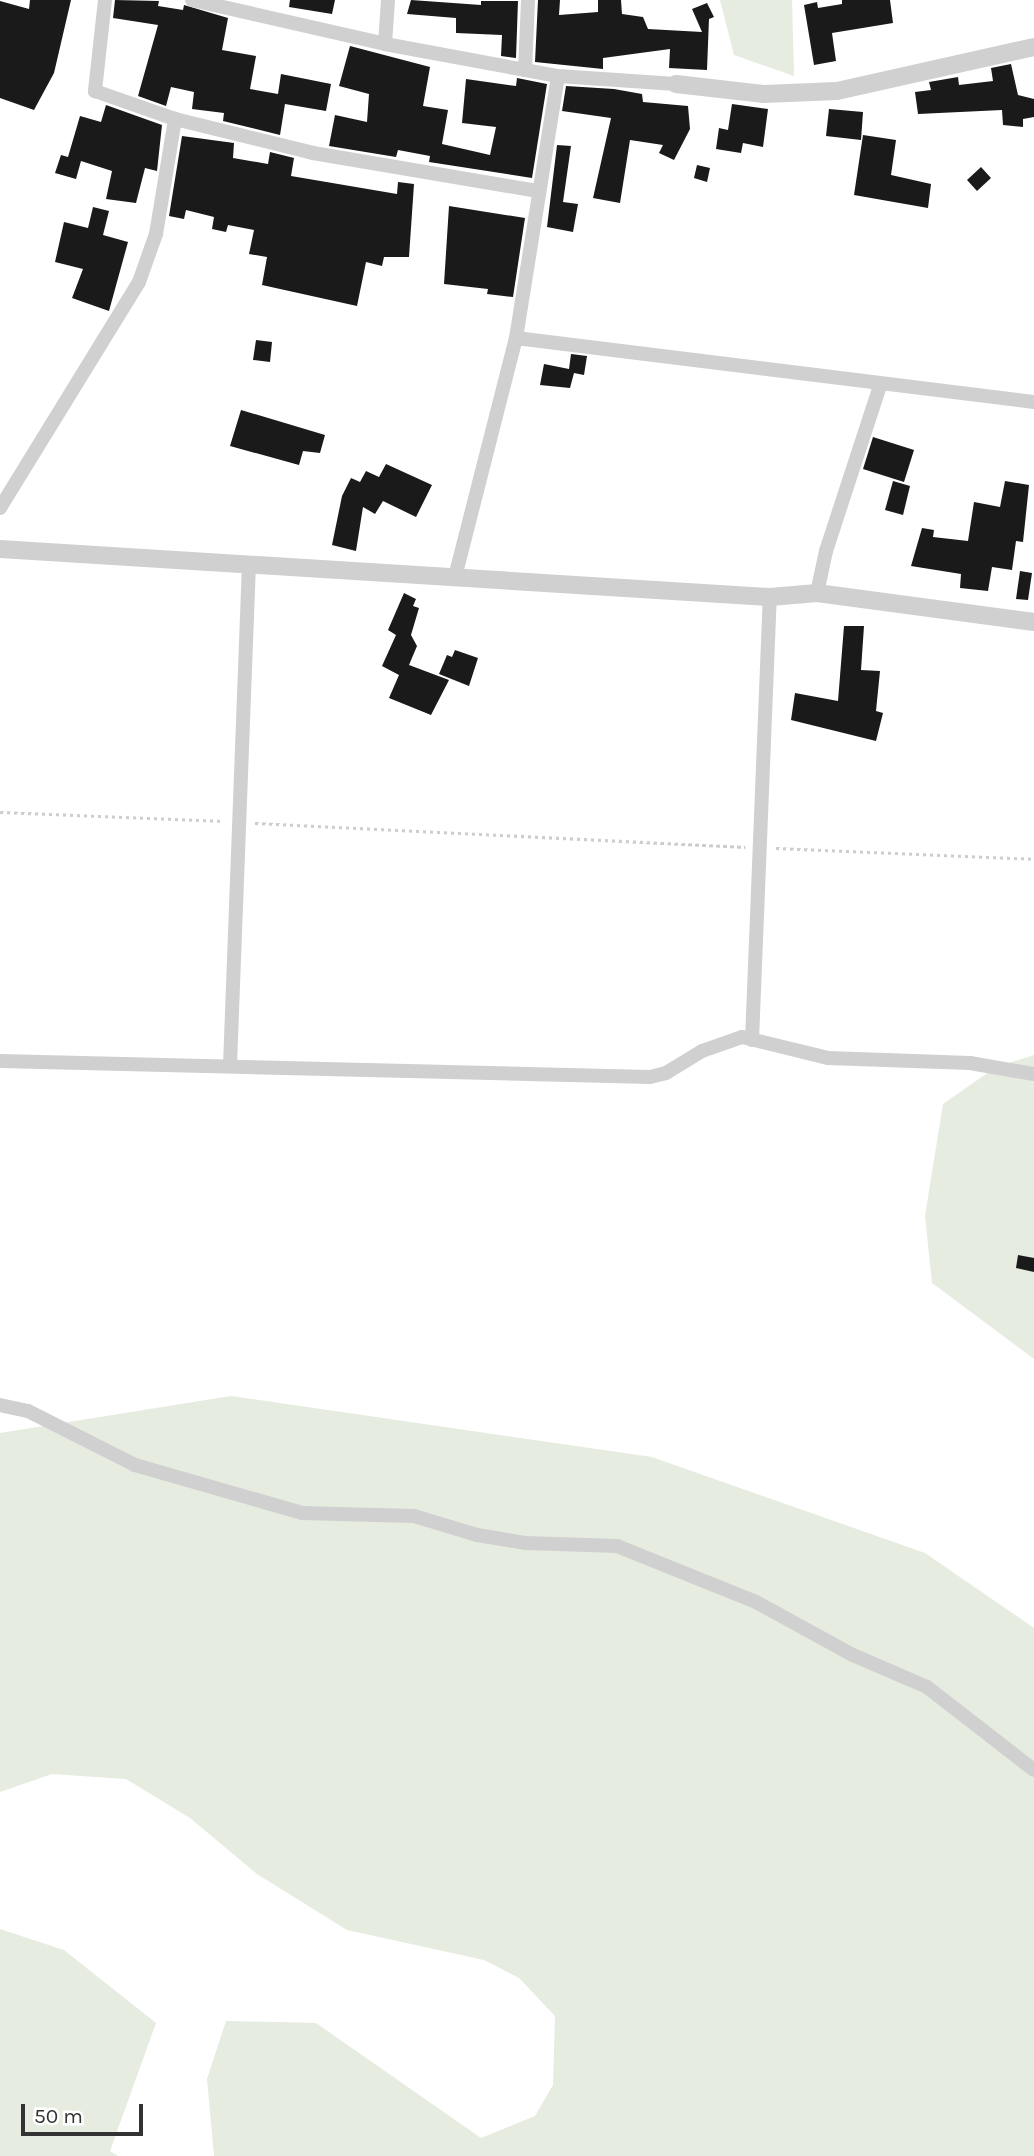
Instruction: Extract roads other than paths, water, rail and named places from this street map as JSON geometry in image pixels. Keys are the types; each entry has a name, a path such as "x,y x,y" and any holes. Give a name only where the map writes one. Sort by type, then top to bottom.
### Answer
{"street":[{"path":"105,0 95,91 175,119 313,153 538,191"},
{"path":"192,0 385,44 558,76 676,84 764,94 837,91 1034,47"},
{"path":"385,44 387,0"},
{"path":"525,70 528,0"},
{"path":"455,577 516,338 558,76"},
{"path":"0,508 139,282 156,234 175,119"},
{"path":"516,338 880,386 1034,402"},
{"path":"817,593 825,551 880,386"},
{"path":"0,549 770,597 817,593 1034,622"},
{"path":"230,1065 240,877 237,822 249,564"},
{"path":"751,1040 770,597"},
{"path":"0,1060 230,1065 366,1073 650,1077 666,1073 720,1043 742,1037 828,1058 970,1063 1034,1074"},
{"path":"0,1405 28,1411 135,1465 302,1513 414,1516 477,1535 526,1544 617,1546 756,1602 853,1655 927,1687 1034,1769"}]}
